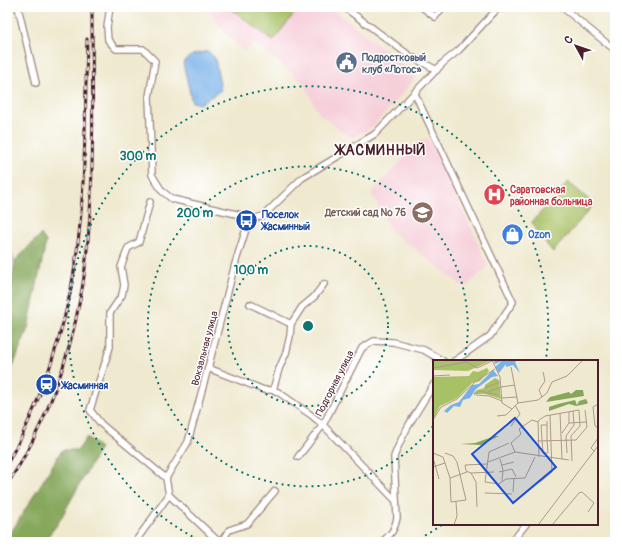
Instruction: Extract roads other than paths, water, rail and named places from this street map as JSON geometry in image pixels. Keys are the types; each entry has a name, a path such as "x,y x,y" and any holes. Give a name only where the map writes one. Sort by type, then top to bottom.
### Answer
{"street":[{"path":"18,7 36,83"},
{"path":"110,7 107,27 108,40 116,49 143,49 154,61 149,97 152,175 162,191 172,199 245,216 252,219 263,216 302,178 375,134 415,94 443,63 459,50 500,7"},
{"path":"344,7 410,56 437,70"},
{"path":"422,7 436,17 443,7"},
{"path":"562,7 615,50"},
{"path":"415,94 513,302 490,336 456,360"},
{"path":"150,202 138,242 128,248 121,267 124,285 122,295 110,313 110,347 90,410 101,424 166,478 169,495 220,542 229,530 247,524 275,492"},
{"name":"Вокзальная улица","path":"166,478 188,442 235,264 246,228 252,219"},
{"path":"273,390 279,369 286,353 291,324 302,307 314,297 324,284"},
{"path":"250,304 291,324"},
{"name":"Подгорная улица","path":"298,457 323,425 362,348 374,341 393,342 424,350 441,360"},
{"path":"208,368 264,390 273,390 311,415 323,425 396,501"},
{"path":"382,542 391,534 397,518 394,457 410,424 433,386"},
{"path":"136,542 169,495"},
{"path":"512,542 525,525"}],"water":[{"path":"208,51 215,58 221,90 200,104 192,102 183,63 192,55"}],"railway":[{"path":"7,485 33,440 54,393 70,344 82,287 88,240 92,182 92,7"},
{"path":"7,464 34,409 51,365 64,319 74,273 80,225 84,172 87,39"}],"place":[{"name":"Подростковый клуб «Лотос»","path":"347,63"},
{"name":"Саратовская районная больница","path":"495,195"},
{"name":"Детский сад № 76","path":"422,212"},
{"name":"Поселок Жасминный","path":"246,220"},
{"name":"Ozon","path":"512,234"},
{"name":"Жасминная","path":"47,385"}],"district":[{"name":"ЖАСМИННЫЙ","path":"381,150"}]}
